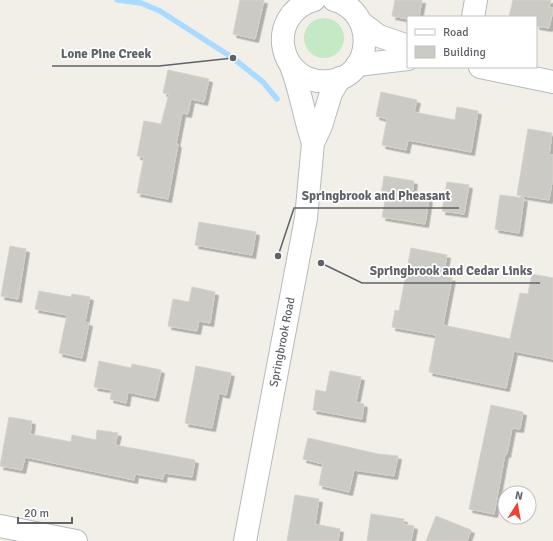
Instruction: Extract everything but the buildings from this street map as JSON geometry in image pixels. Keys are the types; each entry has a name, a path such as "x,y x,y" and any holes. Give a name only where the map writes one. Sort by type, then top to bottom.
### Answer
{"street":[{"path":"473,16 476,0"},
{"name":"Springbrook Road","path":"304,2 288,20 282,35 283,46 302,97 306,123 313,143"},
{"path":"343,2 362,24 380,36 407,46"},
{"path":"291,66 299,74 308,79 319,81 340,78 357,65 363,56 366,45 366,34 362,24"},
{"path":"357,65 407,59"},
{"path":"485,68 553,82"},
{"name":"Springbrook Road","path":"245,541 306,218 313,143 321,126 331,93 340,78"},
{"path":"0,526 76,541"}],"green space":[{"path":"328,18 335,21 341,27 344,38 343,46 335,55 328,58 320,58 313,55 305,46 304,34 307,27 316,19"}],"waterway":[{"path":"117,0 141,3 160,11 233,58 263,82 277,99"}],"place":[{"name":"Lone Pine Creek","path":"233,58"},
{"name":"Springbrook and Pheasant","path":"278,256"},
{"name":"Springbrook and Cedar Links","path":"321,263"}]}
